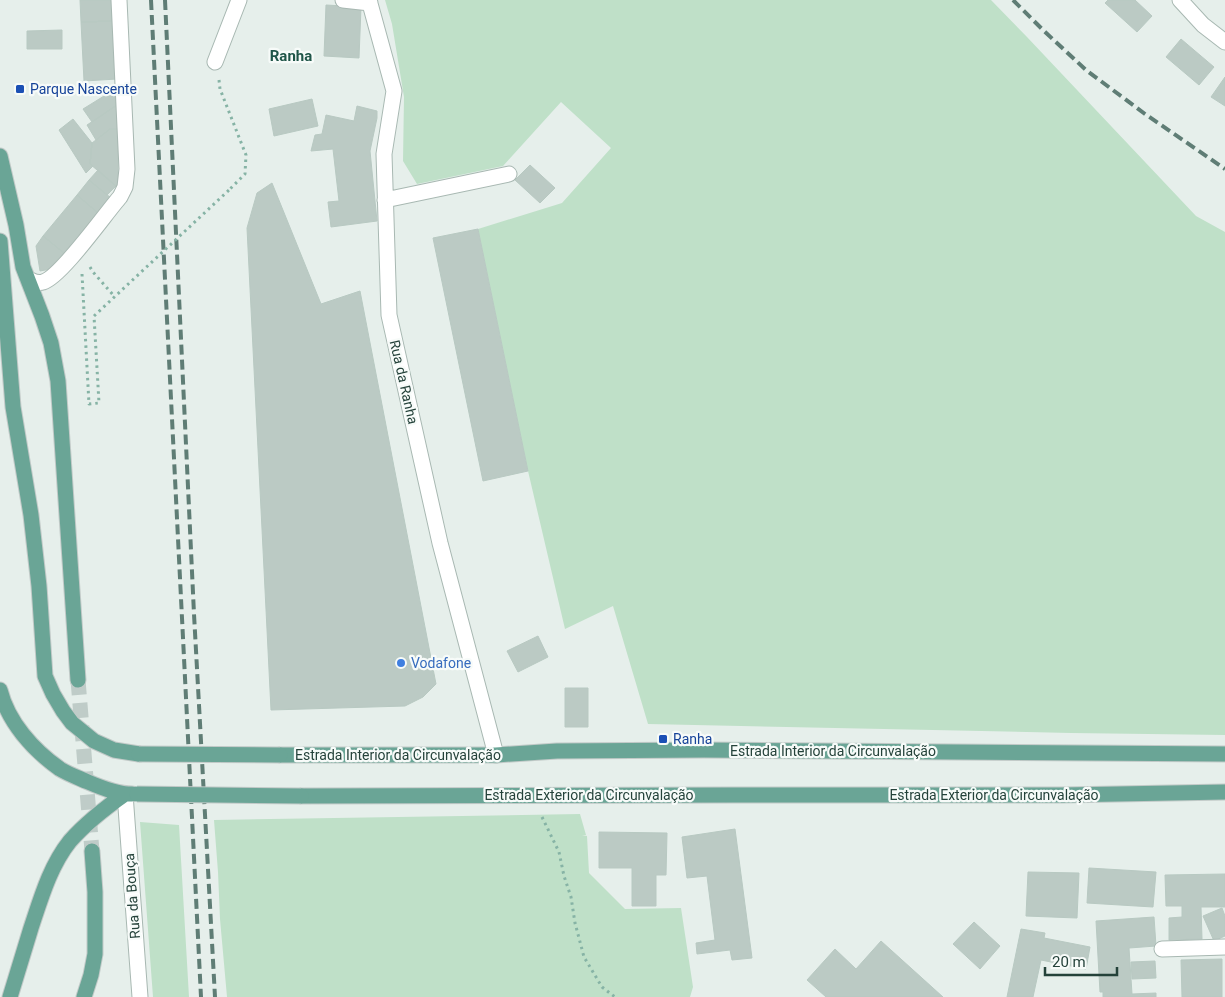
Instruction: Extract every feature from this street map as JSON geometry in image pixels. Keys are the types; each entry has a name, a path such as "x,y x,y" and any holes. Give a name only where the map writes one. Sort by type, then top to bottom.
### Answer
{"main road":[{"path":"0,156 16,225 23,267 51,343 58,382 78,680"},
{"name":"Estrada Interior da Circunvalação","path":"0,241 13,407 31,515 45,676 53,694 72,723 94,741 114,750 139,754 280,755 496,755 557,751 704,750 1225,754"},
{"name":"Estrada Exterior da Circunvalação","path":"0,690 2,699 13,721 30,743 46,758 61,769 99,787 131,794 300,796 1062,796 1225,792"},
{"path":"10,997 43,889 57,861 80,830 100,813 131,794"},
{"path":"84,997 92,975 95,954 95,892 92,851"}],"street":[{"path":"28,280 36,283 48,280 65,265 120,197 125,187 127,169 119,0"},
{"path":"215,62 239,0"},
{"name":"Rua da Ranha","path":"343,0 369,2 394,91 384,154 388,315 440,543 496,755"},
{"path":"1180,0 1203,25 1225,42"},
{"path":"385,200 509,174"},
{"name":"Rua da Bouça","path":"131,794 140,997"},
{"path":"1162,949 1225,947"}],"path":[{"path":"82,267 89,404 99,403 94,316 244,174 246,156 220,89 215,62"},
{"path":"93,272 115,297"},
{"path":"542,817 559,852 584,957 602,987 615,997"}],"green space":[{"path":"385,0 991,0 1196,216 1225,232 1225,735 648,724 613,606 565,629 528,471 478,229 562,203 611,148 561,102 503,166 417,184 403,161 404,97 392,24"},
{"path":"580,814 586,835 582,835 587,836 589,873 625,909 681,908 693,987 690,997 227,997 214,820"},
{"path":"140,822 179,825 189,997 153,997"}],"building":[{"path":"80,0 113,0 114,21 81,22"},
{"path":"1108,0 1135,0 1152,16 1137,32 1105,3"},
{"path":"326,5 361,7 359,58 324,56"},
{"path":"114,21 117,79 84,81 81,22"},
{"path":"62,30 62,49 27,49 27,31"},
{"path":"1181,39 1214,67 1199,85 1166,57"},
{"path":"1225,77 1225,106 1211,97"},
{"path":"117,88 117,105 92,122 83,109"},
{"path":"312,99 318,126 274,136 269,109"},
{"path":"117,105 118,129 110,129 96,140 87,125"},
{"path":"357,106 377,111 370,151 377,221 331,227 328,202 339,201 333,149 311,151 315,135 322,134 326,115 354,121"},
{"path":"73,119 92,143 90,164 93,166 86,173 59,130"},
{"path":"110,129 118,129 118,188 90,164 92,143"},
{"path":"530,165 555,188 540,203 515,180"},
{"path":"98,170 116,186 107,195 89,180"},
{"path":"89,180 111,198 98,213 77,195"},
{"path":"272,183 321,304 360,291 436,684 423,697 405,706 271,710 247,228 257,193"},
{"path":"77,195 98,213 64,253 43,236"},
{"path":"478,229 528,471 483,481 433,238"},
{"path":"43,236 64,253 51,269 40,271 36,246"},
{"path":"538,636 548,657 518,672 507,651"},
{"path":"565,688 588,688 588,727 565,727"},
{"path":"735,829 752,958 732,960 730,950 697,954 696,943 715,940 707,876 687,878 682,837"},
{"path":"599,832 667,833 666,875 656,875 656,906 632,906 632,868 599,868"},
{"path":"1089,868 1156,872 1153,907 1087,903"},
{"path":"1028,872 1079,873 1077,918 1026,916"},
{"path":"1225,874 1225,907 1201,907 1202,939 1169,940 1169,918 1182,917 1182,906 1166,906 1165,875"},
{"path":"1222,908 1225,916 1225,936 1214,941 1203,916"},
{"path":"1154,917 1156,946 1129,948 1132,994 1156,993 1156,997 1103,997 1103,992 1100,992 1096,921"},
{"path":"974,922 1000,946 980,969 953,944"},
{"path":"1021,929 1045,933 1044,938 1090,947 1086,969 1041,960 1033,997 1007,997"},
{"path":"881,941 943,997 826,997 807,980 835,949 856,969"},
{"path":"1222,959 1222,997 1182,997 1181,960"},
{"path":"1155,961 1156,978 1132,979 1131,962"}],"tunnel":[{"path":"78,680 92,851"}],"railway":[{"path":"151,0 201,997"},
{"path":"165,0 194,614 215,997"},
{"path":"1013,0 1086,70 1145,114 1225,169"}],"place":[{"name":"Parque Nascente","path":"20,89"},
{"name":"Vodafone","path":"401,663"},
{"name":"Ranha","path":"663,739"}],"district":[{"name":"Ranha","path":"291,56"}]}
